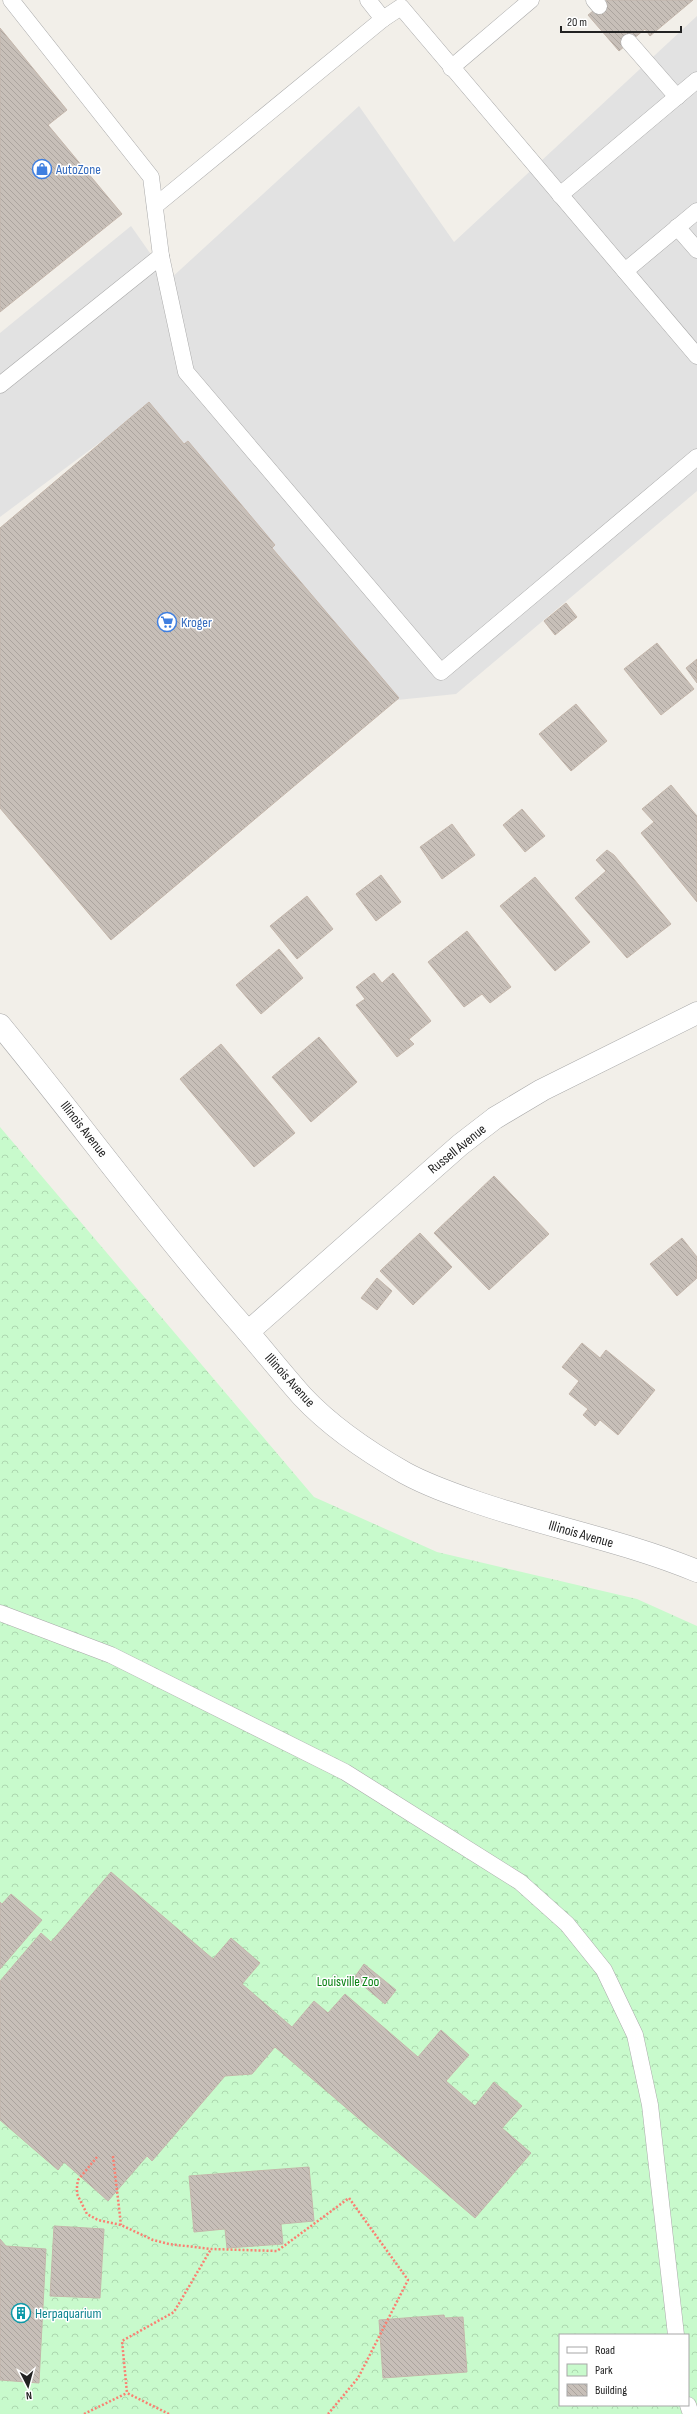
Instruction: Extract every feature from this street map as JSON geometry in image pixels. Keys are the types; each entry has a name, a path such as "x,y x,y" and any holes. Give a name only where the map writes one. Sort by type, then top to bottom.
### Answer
{"street":[{"name":"Russell Avenue","path":"248,1332 460,1144 495,1118 542,1090 697,1013"},
{"name":"Illinois Avenue","path":"0,1025 52,1088 197,1273 304,1397 330,1422 368,1452 407,1474 443,1490 516,1516 667,1559 697,1571"}],"lane":[{"path":"10,0 151,177 161,256 186,372 441,672 697,458"},
{"path":"368,0 383,19"},
{"path":"451,68 531,0"},
{"path":"155,206 383,19 406,4 451,68 697,356"},
{"path":"629,42 677,97"},
{"path":"560,194 697,80"},
{"path":"625,271 697,211"},
{"path":"677,227 697,250"},
{"path":"0,385 161,256"},
{"path":"0,1613 111,1655 345,1772 520,1882 567,1924 604,1970 635,2036 650,2105 676,2334"}],"path":[{"path":"113,2156 121,2226"},
{"path":"96,2157 78,2180 77,2194 87,2214 93,2218 121,2226 153,2240 211,2249 276,2251 349,2198 408,2280 358,2378 328,2414"},
{"path":"127,2393 122,2341 174,2312 211,2249"},
{"path":"84,2414 127,2393"},
{"path":"127,2393 169,2414"}],"green space":[{"name":"Louisville Zoo","path":"0,1127 314,1497 437,1552 637,1599 697,1626 697,2414 0,2414"}],"shaded area":[{"path":"697,16 697,491 456,694 397,700 146,408 0,517 0,333 131,226 169,280 359,106 454,242"}],"building":[{"path":"607,0 693,0 650,36 645,29 619,51 588,15"},
{"name":"AutoZone","path":"0,28 67,110 48,125 122,214 0,312"},
{"name":"Kroger","path":"149,402 184,444 188,441 275,545 272,548 399,698 111,940 0,808 0,528"},
{"path":"566,603 577,617 555,635 544,621"},
{"path":"657,643 694,689 661,715 624,669"},
{"path":"697,659 697,683 686,668"},
{"path":"576,704 607,741 571,771 539,734"},
{"path":"671,785 697,816 697,902 641,833 654,822 642,809"},
{"path":"522,809 545,836 525,852 503,825"},
{"path":"452,824 475,855 442,879 420,847"},
{"path":"607,850 614,855 671,924 627,958 575,898 606,871 596,860"},
{"path":"381,875 401,902 376,921 356,894"},
{"path":"535,877 590,942 555,971 500,906"},
{"path":"307,896 333,929 297,959 270,926"},
{"path":"467,931 511,987 490,1003 482,994 464,1007 428,962"},
{"path":"279,949 303,978 261,1014 236,985"},
{"path":"374,973 382,983 393,973 431,1021 409,1039 414,1044 397,1057 356,1005 365,999 356,987"},
{"path":"319,1037 357,1082 311,1122 272,1077"},
{"path":"221,1044 295,1133 254,1167 180,1079"},
{"path":"494,1176 549,1234 489,1290 434,1233"},
{"path":"420,1233 452,1267 413,1305 380,1271"},
{"path":"682,1238 697,1257 697,1278 677,1296 650,1264"},
{"path":"377,1278 392,1291 377,1310 361,1298"},
{"path":"582,1343 600,1358 606,1350 655,1390 618,1435 600,1420 595,1426 583,1415 588,1409 569,1394 579,1381 562,1367"},
{"path":"111,1872 213,1959 231,1938 260,1963 242,1984 292,2027 314,2001 328,2013 345,1994 418,2057 441,2030 469,2055 446,2081 475,2106 494,2082 522,2106 502,2128 531,2153 475,2218 275,2047 252,2074 225,2076 152,2161 147,2156 108,2201 64,2162 58,2170 0,2120 0,1981 41,1933 51,1942"},
{"path":"11,1894 42,1920 0,1969 0,1902 2,1904"},
{"path":"364,1964 396,1990 385,2004 354,1978"},
{"path":"309,2167 314,2221 281,2224 283,2244 227,2248 225,2229 194,2232 189,2176"},
{"path":"54,2226 104,2229 100,2298 50,2296"},
{"name":"Herpaquarium","path":"0,2239 6,2246 46,2249 39,2383 0,2380"},
{"path":"444,2315 445,2318 463,2317 467,2372 383,2378 379,2320"}],"place":[{"name":"AutoZone","path":"42,169"},
{"name":"Kroger","path":"167,622"},
{"name":"Herpaquarium","path":"21,2313"}]}
